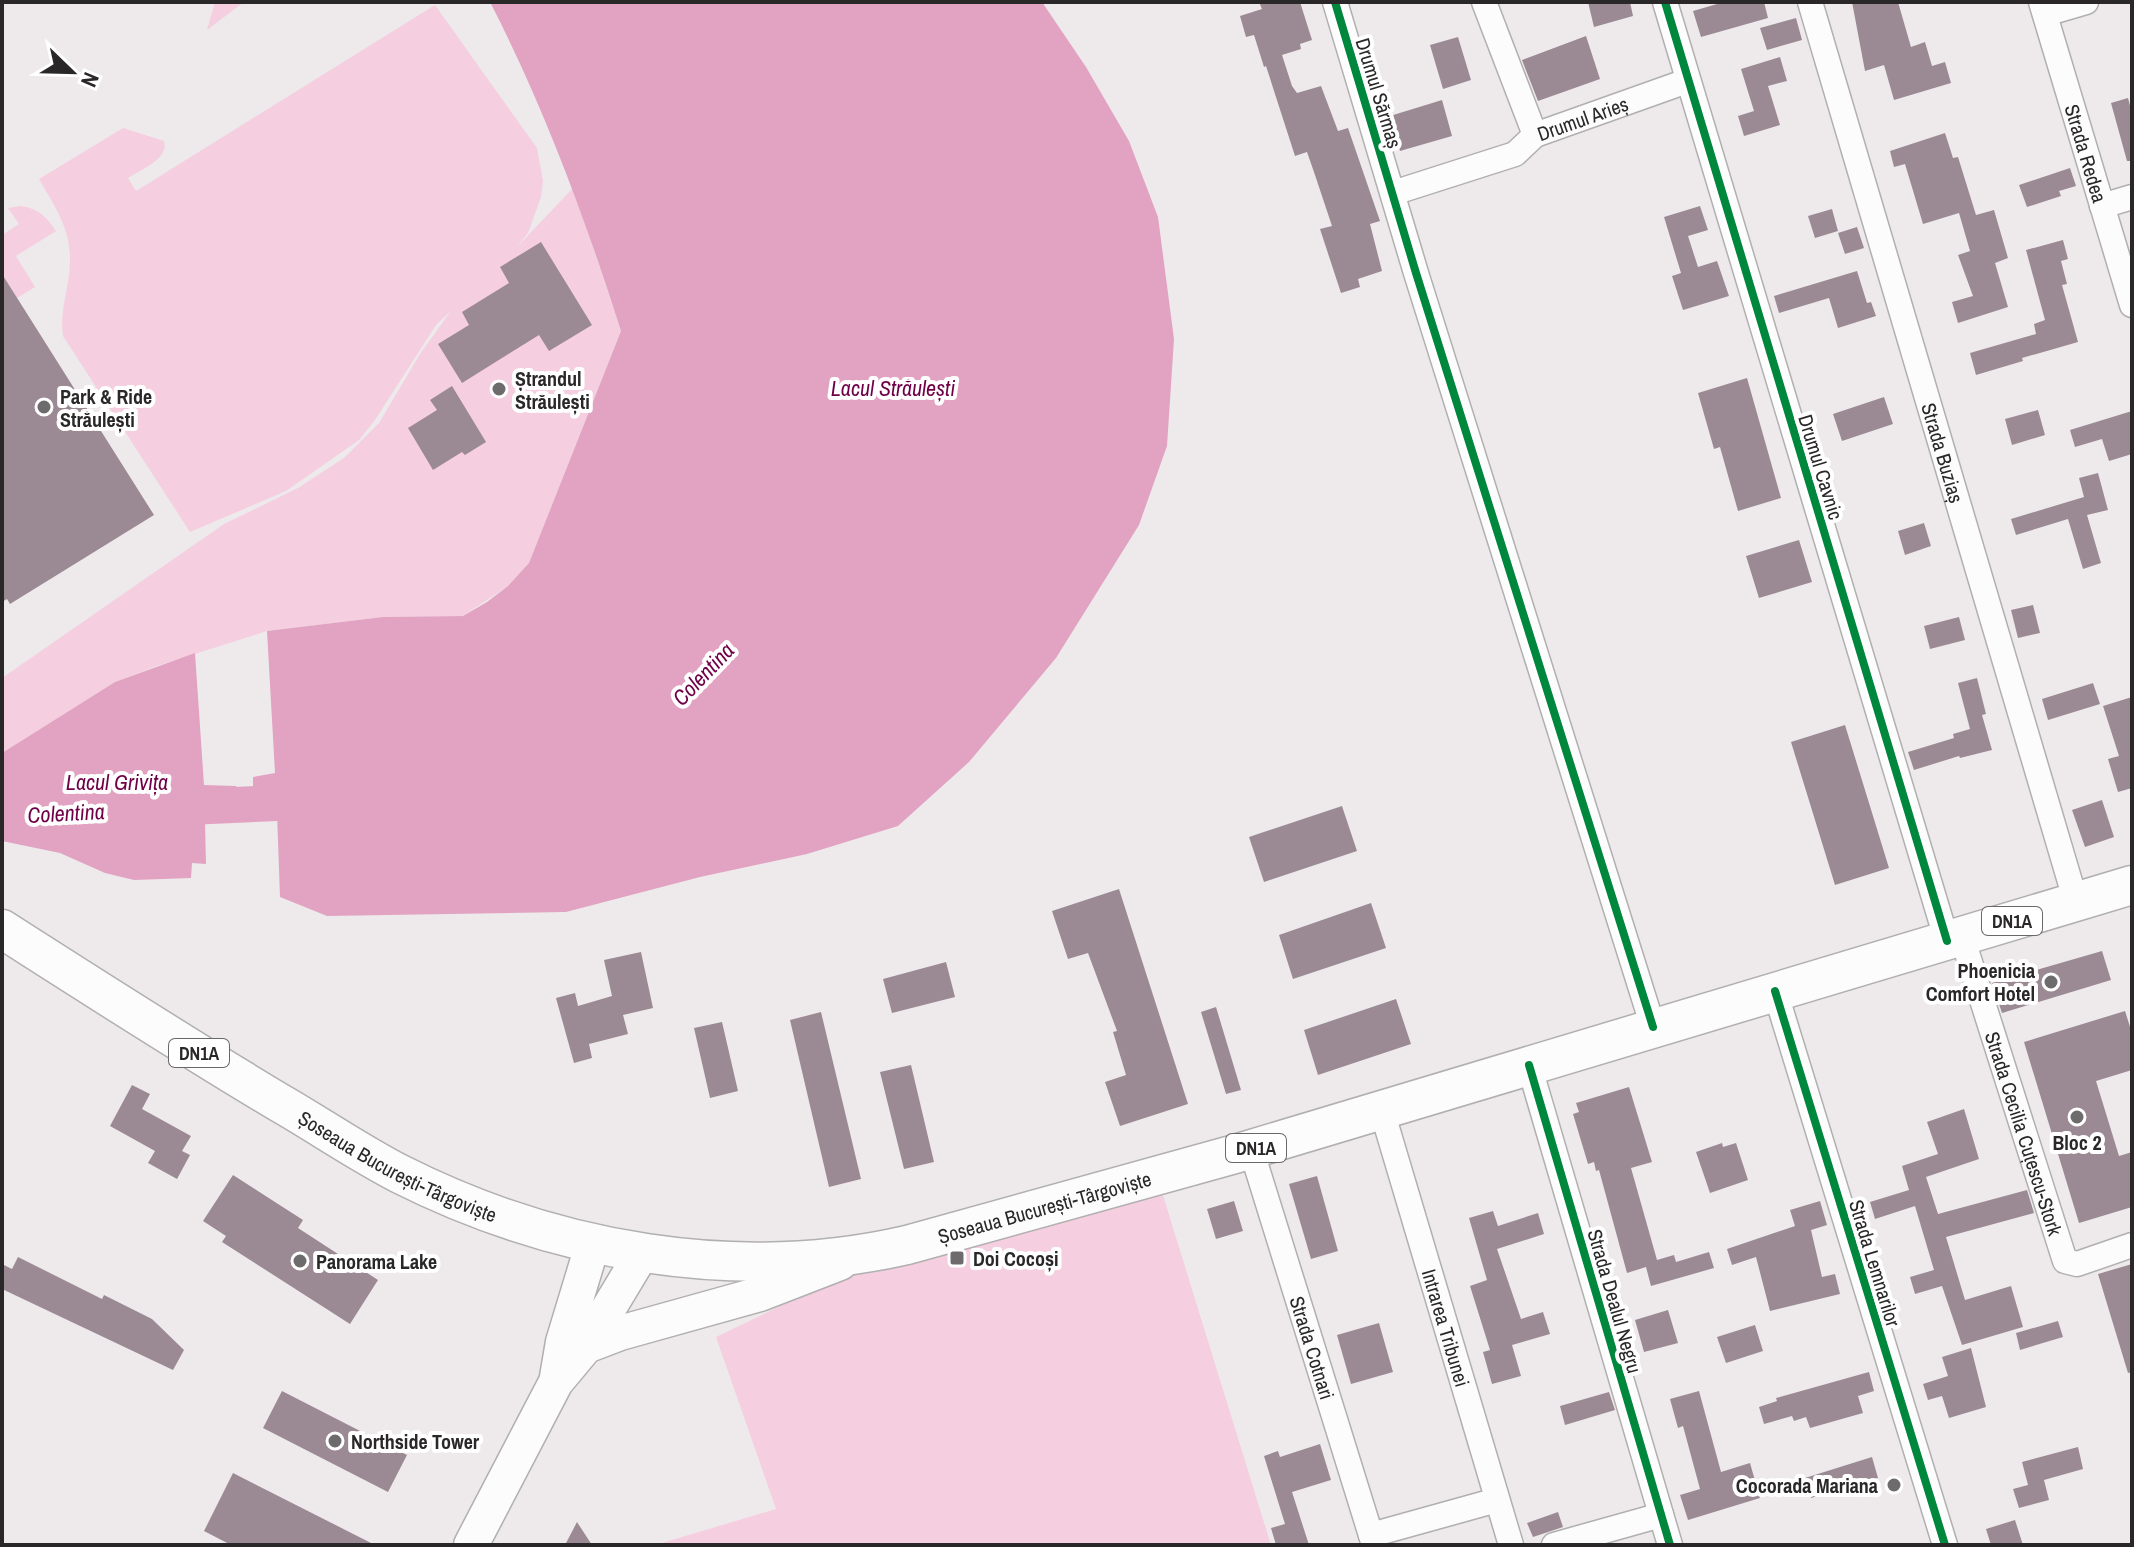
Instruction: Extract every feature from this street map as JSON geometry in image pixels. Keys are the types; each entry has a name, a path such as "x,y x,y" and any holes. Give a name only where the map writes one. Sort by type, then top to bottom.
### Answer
{"main road":[{"name":"Șoseaua București-Târgoviște","path":"2,929 161,1030 398,1173 488,1212 525,1225 642,1253 726,1262 806,1261 857,1257 1251,1149 2132,885"},
{"path":"556,1382 563,1342 593,1243"},
{"path":"471,1545 556,1382 586,1346 642,1253"},
{"path":"586,1346 620,1333 760,1294 857,1257"}],"street":[{"name":"Drumul Sărmaș","path":"1335,2 1653,1027"},
{"path":"1484,2 1535,135"},
{"name":"Drumul Cavnic","path":"1665,2 1955,939"},
{"name":"Strada Buziaș","path":"1810,2 2076,902"},
{"path":"2043,8 2086,2"},
{"name":"Strada Redea","path":"2043,8 2132,305"},
{"name":"Drumul Arieș","path":"1393,193 1515,154 1535,135 1687,81"},
{"path":"2102,206 2132,197"},
{"name":"Strada Cecilia Cuțescu-Stork","path":"1955,939 2065,1261 2077,1264 2132,1245"},
{"name":"Strada Lemnarilor","path":"1775,991 1945,1545"},
{"name":"Strada Dealul Negru","path":"1529,1065 1670,1545"},
{"name":"Intrarea Tribunei","path":"1382,1111 1511,1545"},
{"name":"Strada Cotnari","path":"1251,1149 1373,1540"},
{"path":"1373,1540 1497,1500"},
{"path":"1554,1545 1661,1515"}],"shaded area":[{"path":"215,2 244,2 207,30"},
{"path":"435,5 537,148 543,181 541,197 528,233 516,248 573,188 621,331 529,563 508,586 463,616 383,617 267,631 157,666 115,682 2,753 2,678 224,524 298,488 344,458 379,423 420,354 451,311 436,325 359,440 286,491 190,532 63,336 62,317 70,271 70,249 60,218 39,179 123,128 164,141 158,158 128,178 136,191"},
{"path":"20,206 41,214 56,231 16,256 35,287 17,298 2,274 2,235 19,224 8,208"},
{"path":"1157,1176 1271,1545 655,1545 776,1509 716,1337 907,1245"}],"water":[{"name":"Lacul Străulești","path":"490,2 1042,2 1086,67 1129,141 1158,217 1174,339 1167,446 1139,525 1056,658 969,762 898,826 807,854 700,877 566,912 327,916 280,897 277,813 253,812 253,777 275,773 267,631 383,617 463,616 508,586 529,563 621,331 562,164"},
{"name":"Lacul Grivița","path":"195,653 204,785 236,786 237,820 205,820 206,864 192,863 191,878 134,880 105,873 60,853 2,841 2,753 115,682"}],"building":[{"path":"1259,2 1300,2 1312,40 1300,44 1301,49 1282,55 1292,86 1297,93 1321,86 1338,131 1348,128 1380,221 1370,224 1382,271 1358,279 1360,287 1341,293 1320,229 1332,226 1307,152 1295,156 1254,35 1246,37 1240,16 1262,9"},
{"path":"1588,2 1630,2 1633,16 1594,27"},
{"path":"1724,2 1764,2 1768,18 1701,37 1693,11"},
{"path":"1852,2 1898,2 1911,47 1925,42 1932,66 1945,62 1951,83 1894,100 1884,65 1865,71"},
{"path":"1796,18 1802,40 1767,50 1760,28"},
{"path":"1586,36 1600,79 1538,101 1522,60"},
{"path":"1458,37 1471,80 1443,89 1430,45"},
{"path":"1780,57 1787,81 1768,86 1780,125 1744,136 1738,116 1754,111 1741,69"},
{"path":"2128,98 2132,113 2132,161 2127,161 2111,103"},
{"path":"1442,100 1452,136 1400,151 1390,116"},
{"path":"1945,133 1953,158 1958,157 1976,215 1994,210 2008,258 1995,263 2008,307 1958,323 1952,302 1973,296 1958,255 1970,251 1959,213 1923,224 1905,164 1894,167 1890,151"},
{"path":"2070,168 2076,186 2059,191 2061,196 2027,207 2019,185"},
{"path":"1700,206 1708,230 1688,236 1698,267 1717,261 1729,296 1683,310 1672,276 1681,273 1664,217"},
{"path":"1832,209 1838,231 1815,238 1808,216"},
{"path":"1857,227 1864,248 1845,254 1838,233"},
{"path":"2063,240 2068,259 2061,261 2067,284 2062,285 2078,342 1976,375 1970,353 2036,334 2034,324 2045,320 2026,250"},
{"path":"541,242 592,325 549,351 539,335 462,383 438,344 469,325 462,312 509,283 500,267"},
{"path":"1857,271 1867,303 1871,302 1876,316 1838,328 1829,298 1779,313 1774,296"},
{"name":"Park & Ride Străulești","path":"2,274 154,515 10,604 7,599 2,602"},
{"path":"1747,378 1781,498 1738,511 1720,447 1714,449 1698,393"},
{"path":"452,386 486,442 433,470 408,428 437,410 430,400"},
{"path":"1884,397 1893,424 1842,441 1833,414"},
{"path":"2038,410 2045,435 2012,445 2005,419"},
{"path":"2132,411 2132,454 2109,461 2102,439 2075,447 2070,430"},
{"path":"2098,473 2108,510 2087,515 2101,563 2083,569 2068,519 2016,535 2011,519 2084,497 2079,478"},
{"path":"1924,523 1931,546 1905,555 1898,531"},
{"path":"1799,540 1812,582 1759,598 1746,556"},
{"path":"2033,605 2040,633 2018,638 2011,610"},
{"path":"1959,617 1965,640 1930,649 1924,626"},
{"path":"1977,678 1986,714 1982,715 1992,750 1914,770 1908,752 1954,738 1953,734 1970,729 1958,683"},
{"path":"2093,683 2100,704 2048,720 2042,699"},
{"path":"2132,697 2132,788 2118,792 2108,759 2119,756 2103,706"},
{"path":"1845,725 1889,868 1835,885 1791,742"},
{"path":"2102,800 2114,837 2085,847 2072,810"},
{"path":"1342,806 1357,851 1264,882 1249,837"},
{"path":"1119,889 1188,1104 1120,1126 1105,1082 1126,1075 1113,1032 1117,1031 1088,953 1068,959 1052,911"},
{"path":"1371,903 1386,948 1293,979 1279,935"},
{"name":"Phoenicia Comfort Hotel","path":"2102,951 2111,980 2002,1013 1992,983"},
{"path":"641,952 653,1008 623,1015 628,1034 589,1044 592,1058 574,1063 556,998 575,993 578,1006 612,996 604,960"},
{"path":"946,962 955,997 892,1013 883,979"},
{"path":"1396,999 1411,1044 1318,1075 1304,1030"},
{"path":"1216,1007 1241,1090 1226,1094 1201,1012"},
{"name":"Bloc 2","path":"2125,1011 2132,1033 2132,1070 2096,1081 2119,1156 2132,1152 2132,1207 2079,1223 2024,1042"},
{"path":"821,1012 861,1179 829,1187 790,1020"},
{"path":"722,1022 738,1091 710,1098 694,1028"},
{"path":"911,1065 934,1162 904,1169 880,1072"},
{"path":"132,1085 150,1094 142,1109 191,1136 182,1151 190,1155 177,1179 148,1163 155,1151 110,1126"},
{"path":"1629,1087 1652,1162 1631,1168 1657,1260 1674,1255 1676,1262 1709,1252 1714,1268 1651,1286 1646,1267 1627,1273 1599,1170 1596,1171 1594,1162 1588,1164 1573,1114 1579,1112 1576,1103"},
{"path":"1964,1109 1979,1159 1926,1177 1938,1214 2027,1190 2034,1213 1946,1237 1965,1300 2011,1286 2023,1327 1962,1345 1942,1286 1915,1294 1910,1277 1934,1270 1915,1206 1875,1219 1870,1202 1909,1190 1902,1166 1938,1154 1927,1122"},
{"path":"1722,1143 1723,1147 1736,1143 1748,1180 1710,1193 1696,1152"},
{"name":"Panorama Lake","path":"233,1175 303,1220 298,1228 378,1280 350,1324 222,1242 226,1236 203,1221"},
{"path":"1317,1176 1338,1251 1311,1259 1289,1184"},
{"path":"1234,1201 1243,1231 1216,1239 1207,1209"},
{"path":"1820,1201 1827,1225 1811,1230 1822,1277 1835,1274 1840,1294 1770,1311 1756,1257 1732,1265 1727,1249 1795,1226 1790,1210"},
{"path":"1493,1211 1498,1226 1538,1213 1544,1234 1497,1249 1521,1319 1543,1312 1550,1334 1512,1345 1521,1376 1492,1384 1483,1352 1490,1350 1470,1286 1487,1280 1469,1218"},
{"path":"18,1257 102,1299 104,1295 152,1319 184,1350 173,1370 2,1289 2,1264 12,1269"},
{"path":"2132,1264 2132,1372 2128,1373 2098,1274"},
{"path":"1668,1310 1678,1343 1644,1352 1635,1320"},
{"path":"2058,1321 2063,1337 2020,1350 2016,1333"},
{"path":"1379,1323 1393,1372 1351,1384 1337,1335"},
{"path":"1755,1325 1763,1351 1726,1363 1717,1337"},
{"path":"1971,1348 1986,1407 1949,1418 1942,1396 1928,1400 1923,1384 1948,1376 1942,1357"},
{"path":"1869,1372 1874,1391 1858,1396 1863,1413 1810,1428 1806,1417 1794,1421 1792,1416 1764,1424 1759,1407 1777,1401 1776,1398"},
{"name":"Northside Tower","path":"282,1391 407,1455 388,1492 263,1428"},
{"path":"1699,1391 1721,1472 1750,1463 1760,1498 1688,1520 1680,1495 1700,1489 1683,1426 1678,1428 1670,1399"},
{"path":"1609,1392 1615,1410 1565,1425 1560,1406"},
{"path":"1320,1444 1331,1480 1292,1492 1309,1545 1276,1545 1271,1528 1285,1524 1264,1456 1278,1451 1280,1457"},
{"path":"2078,1447 2083,1469 2044,1480 2049,1500 2019,1508 2013,1489 2028,1485 2022,1462"},
{"path":"1872,1457 1878,1478 1811,1498 1805,1478"},
{"path":"233,1473 375,1545 231,1545 204,1531"},
{"path":"1558,1512 1563,1527 1533,1537 1527,1523"},
{"path":"2015,1520 2023,1545 1991,1545 1986,1529"},
{"path":"577,1522 592,1545 565,1545"}],"waterway":[{"name":"Colentina","path":"188,807 301,802"}],"cycle path":[{"path":"1335,2 1416,273 1653,1027"},
{"path":"1665,2 1947,941"},
{"path":"1775,991 1945,1545"},
{"path":"1529,1065 1670,1545"}],"place":[{"name":"Ștrandul Străulești","path":"499,389"},
{"name":"Park & Ride Străulești","path":"44,407"},
{"name":"Phoenicia Comfort Hotel","path":"2051,982"},
{"name":"Bloc 2","path":"2077,1117"},
{"name":"Doi Cocoși","path":"957,1258"},
{"name":"Panorama Lake","path":"300,1261"},
{"name":"Northside Tower","path":"335,1441"},
{"name":"Cocorada Mariana","path":"1894,1485"}]}
